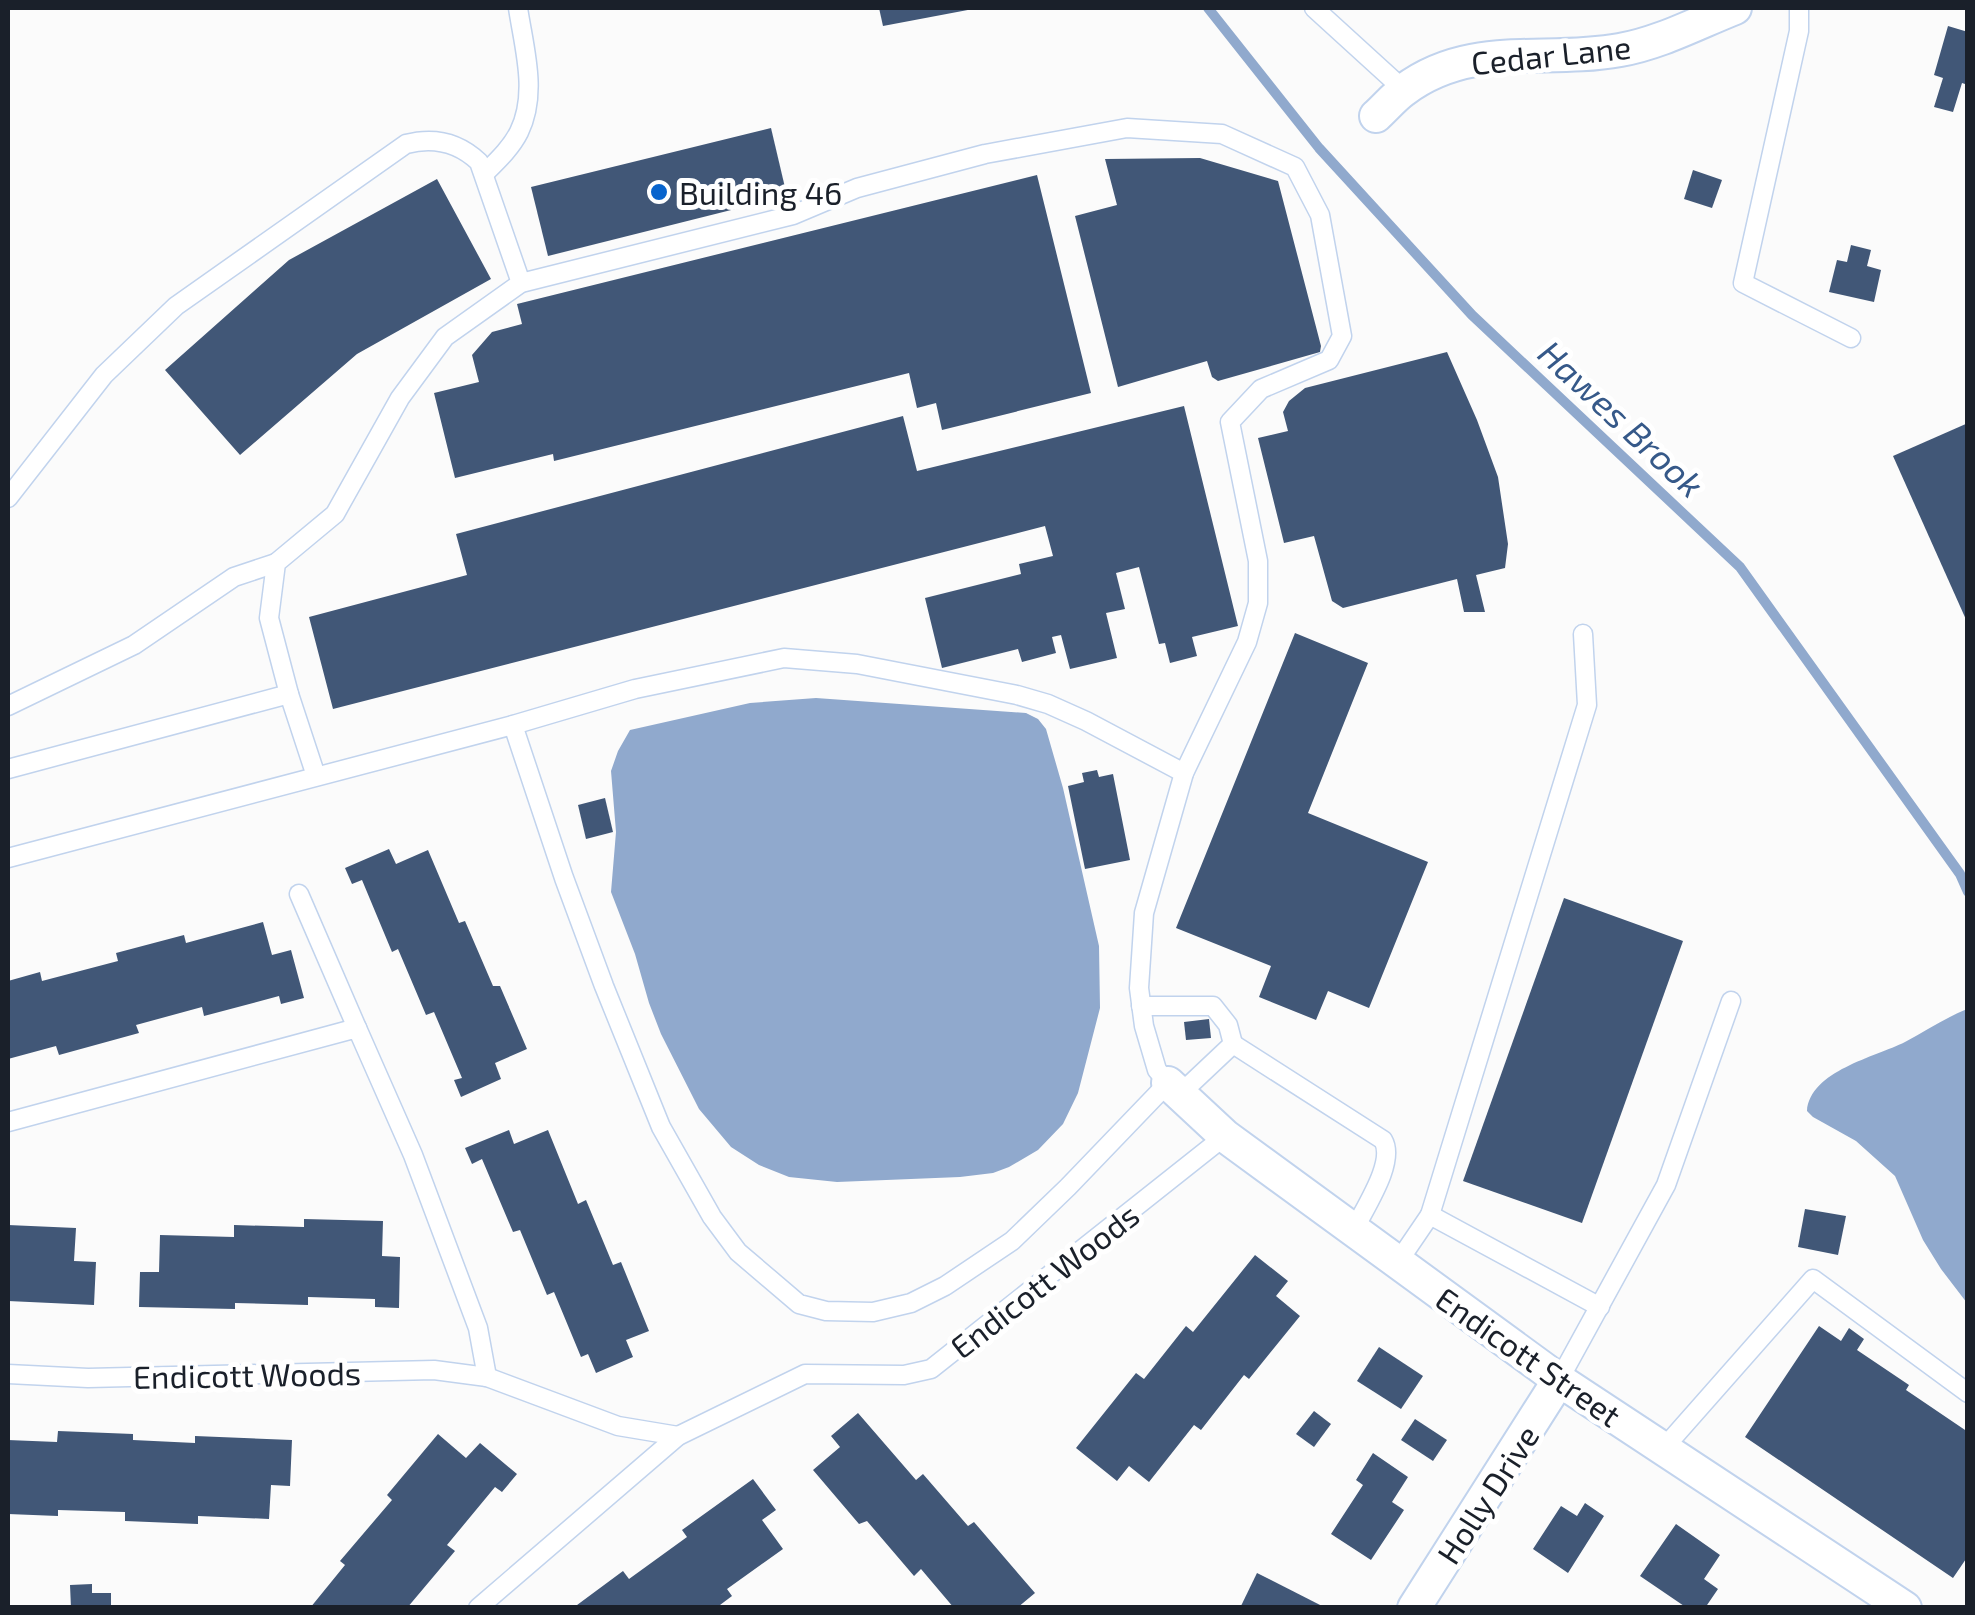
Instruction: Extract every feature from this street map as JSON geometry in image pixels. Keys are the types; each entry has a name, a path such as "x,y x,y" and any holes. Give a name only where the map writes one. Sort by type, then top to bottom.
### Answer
{"street":[{"name":"Cedar Lane","path":"1376,116 1404,90 1464,60 1623,50 1657,41 1735,8"},
{"name":"Endicott Street","path":"1174,1089 1225,1136 1559,1380 1905,1608"},
{"name":"Holly Drive","path":"1414,1608 1559,1380"}],"lane":[{"path":"484,174 521,130 530,90 518,8"},
{"path":"1314,8 1404,90"},
{"path":"1799,8 1799,31 1743,283 1850,338"},
{"path":"8,706 134,646 234,577 276,563 335,514 400,398 445,337 520,283 793,214 857,188 985,154 1127,128 1222,134 1295,167 1320,215 1342,336 1329,360 1261,390 1230,422 1258,560 1258,603 1247,642 1184,772 1144,914 1140,988 1144,1026 1158,1070 1174,1089"},
{"path":"8,498 104,376 176,306 406,144 427,138 468,151 479,162 520,283"},
{"path":"276,563 269,618 288,694 316,776"},
{"path":"1398,1262 1430,1214 1587,704 1583,634"},
{"path":"8,858 514,725 635,689 784,658 857,664 1017,695 1086,721 1184,772"},
{"path":"8,769 288,694"},
{"path":"514,725 564,878 661,1126 712,1217 738,1252 799,1304 826,1311 873,1312 911,1303 946,1286 1012,1241 1174,1089 1233,1044"},
{"path":"299,894 413,1156 478,1328 486,1377"},
{"path":"1559,1380 1666,1186 1731,1002"},
{"path":"1142,1006 1214,1006 1228,1025 1233,1044 1383,1140 1389,1150 1386,1165 1354,1230"},
{"path":"8,1122 357,1028"},
{"name":"Endicott Woods","path":"478,1608 678,1436 805,1374 904,1374 931,1369 1225,1136"},
{"path":"1430,1214 1600,1307"},
{"path":"1663,1448 1813,1279 1968,1393"},
{"name":"Endicott Woods","path":"8,1374 88,1378 434,1370 486,1377 618,1426 678,1436"}],"water":[{"path":"816,698 1026,713 1046,729 1099,946 1100,1008 1078,1093 1063,1124 1038,1150 1009,1167 960,1177 837,1182 789,1177 759,1165 731,1147 699,1109 661,1034 611,892 616,832 611,771 618,751 630,730 750,703"},
{"path":"1967,1009 1967,1303 1923,1240 1895,1176 1856,1141 1807,1111 1819,1085 1831,1076"}],"building":[{"path":"879,8 973,8 973,9 883,26"},
{"path":"1948,26 1968,32 1968,85 1962,83 1953,112 1934,107 1943,78 1934,75"},
{"name":"Building 46","path":"771,128 787,196 548,256 531,187"},
{"path":"1200,158 1278,181 1320,352 1218,381 1212,377 1207,361 1118,387 1075,216 1117,205 1105,159"},
{"path":"1693,170 1722,180 1712,208 1684,199"},
{"path":"1037,175 1091,393 942,430 936,403 917,408 909,373 554,461 553,454 455,478 434,393 479,382 472,355 492,332 522,324 517,304"},
{"path":"437,179 491,279 357,354 240,455 165,370 289,260"},
{"path":"1851,245 1871,250 1867,266 1881,270 1874,302 1829,292 1837,260 1847,262"},
{"path":"1447,352 1498,477 1508,544 1505,568 1476,575 1485,612 1464,612 1457,579 1343,608 1332,601 1314,536 1284,543 1258,438 1288,431 1283,412 1289,401 1305,388"},
{"path":"1184,406 1238,626 1192,637 1197,656 1170,663 1165,643 1159,644 1139,567 1116,573 1125,609 1106,613 1117,658 1070,669 1061,635 1052,637 1056,653 1022,662 1018,649 942,668 925,598 1021,574 1019,564 1053,556 1045,526 333,709 309,617 467,575 456,534 903,416 917,471"},
{"path":"1968,423 1968,624 1893,456"},
{"path":"1295,633 1368,663 1308,813 1428,862 1369,1008 1328,991 1316,1020 1259,997 1271,966 1176,928"},
{"path":"1097,770 1099,777 1113,774 1130,860 1085,869 1068,786 1084,782 1082,773"},
{"path":"605,798 613,832 586,839 578,805"},
{"path":"389,849 396,864 428,850 459,923 465,921 493,986 500,986 527,1049 495,1063 501,1079 461,1097 454,1080 462,1078 434,1012 426,1015 398,949 392,952 362,880 352,884 345,868"},
{"path":"1564,898 1683,941 1582,1223 1463,1181"},
{"path":"263,922 272,955 291,950 304,998 281,1004 279,996 204,1016 202,1007 136,1025 139,1033 59,1055 56,1046 8,1059 8,981 40,972 42,981 118,961 116,953 184,935 186,943"},
{"path":"1209,1019 1211,1038 1186,1040 1184,1022"},
{"path":"509,1130 514,1144 548,1130 578,1204 586,1200 613,1265 621,1262 649,1331 626,1340 633,1357 596,1373 588,1354 581,1357 554,1292 547,1295 520,1230 513,1232 482,1159 472,1164 465,1148"},
{"path":"1805,1209 1846,1216 1838,1255 1798,1247"},
{"path":"304,1219 383,1221 382,1256 400,1257 399,1308 375,1307 375,1299 308,1297 308,1305 235,1303 235,1309 139,1307 140,1272 159,1272 160,1235 234,1237 234,1225 304,1227"},
{"path":"8,1225 76,1228 74,1261 96,1262 94,1305 8,1301"},
{"path":"1255,1255 1288,1281 1276,1296 1300,1316 1249,1379 1244,1375 1201,1430 1194,1425 1149,1482 1129,1466 1117,1481 1076,1448 1136,1373 1144,1379 1186,1326 1193,1332"},
{"path":"1819,1326 1841,1341 1849,1328 1864,1339 1857,1350 1909,1385 1906,1390 1968,1432 1968,1556 1953,1578 1745,1437"},
{"path":"1379,1347 1423,1376 1401,1409 1357,1381"},
{"path":"1314,1411 1331,1424 1314,1447 1296,1434"},
{"path":"858,1413 916,1480 923,1474 968,1526 974,1522 1035,1593 1017,1608 954,1608 921,1569 914,1576 867,1521 859,1524 813,1470 840,1447 831,1436"},
{"path":"1415,1419 1447,1440 1433,1461 1401,1440"},
{"path":"58,1431 133,1434 133,1440 195,1443 195,1436 292,1440 290,1486 271,1485 269,1519 198,1516 198,1524 125,1521 125,1512 58,1510 58,1516 8,1514 8,1440 57,1442"},
{"path":"438,1434 466,1458 480,1443 517,1474 502,1492 495,1487 447,1545 455,1551 407,1608 310,1608 345,1565 340,1561 392,1500 387,1495"},
{"path":"1373,1453 1408,1477 1392,1502 1404,1510 1371,1560 1331,1534 1363,1485 1356,1480"},
{"path":"753,1479 776,1510 762,1520 783,1549 727,1589 732,1596 716,1608 573,1608 623,1571 629,1579 687,1537 682,1530"},
{"path":"1585,1503 1604,1516 1568,1573 1533,1549 1561,1506 1577,1516"},
{"path":"1676,1524 1720,1555 1704,1579 1718,1589 1705,1608 1687,1608 1640,1576"},
{"path":"1257,1573 1326,1608 1240,1608"},
{"path":"92,1584 92,1593 111,1593 111,1608 71,1608 70,1585"}],"waterway":[{"name":"Hawes Brook","path":"1208,8 1319,148 1472,315 1740,567 1960,874 1968,892"}],"place":[{"name":"Building 46","path":"659,192"}]}
